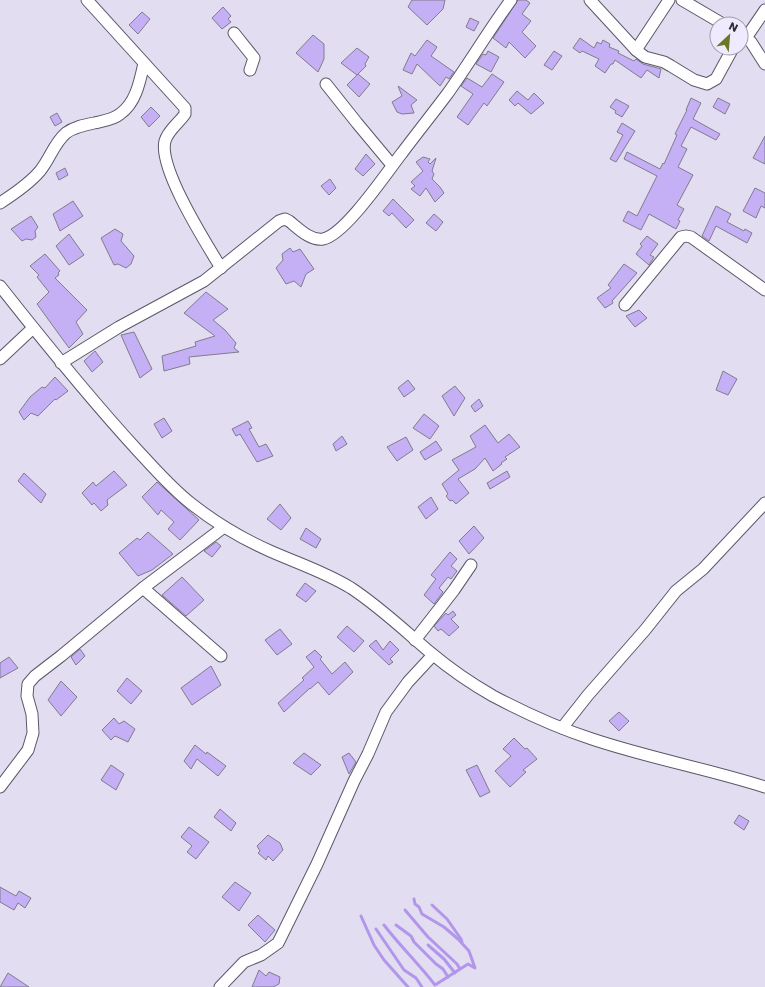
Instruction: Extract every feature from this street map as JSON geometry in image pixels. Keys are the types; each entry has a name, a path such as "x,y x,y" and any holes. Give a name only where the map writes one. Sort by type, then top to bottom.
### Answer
{"street":[{"path":"61,363 119,328 204,281 279,221 289,221 314,238 322,239 332,236 354,215 448,92 493,24 511,0"},
{"path":"590,0 636,50 645,57 664,62 694,80 707,84 716,79 729,56"},
{"path":"636,50 670,0"},
{"path":"682,0 709,16"},
{"path":"94,3 144,63 185,108 185,114 167,134 164,150 179,194 221,268"},
{"path":"749,34 765,10"},
{"path":"234,33 254,58 250,70"},
{"path":"749,40 765,50"},
{"path":"749,42 765,64"},
{"path":"0,203 22,188 40,170 65,134 72,129 120,115 136,92 144,63"},
{"path":"326,84 392,165"},
{"path":"625,305 681,237 686,236 691,237 765,290"},
{"path":"0,286 61,363 126,438 192,505 224,527 267,550 316,570 349,587 378,607 415,640 456,673 493,696 529,714 593,740 765,787"},
{"path":"0,359 33,328"},
{"path":"562,728 676,591 703,569 765,503"},
{"path":"0,787 28,750 33,733 32,714 27,696 28,684 35,676 143,588 224,527"},
{"path":"415,640 472,565"},
{"path":"143,588 221,656"},
{"path":"220,987 244,962 261,955 278,943 317,864 386,712 408,682 433,655"}],"building":[{"path":"412,0 445,0 443,9 427,25 408,7"},
{"path":"518,0 526,0 530,3 522,14 531,21 522,32 536,46 525,58 509,42 506,48 493,38"},
{"path":"223,7 231,16 228,19 231,22 222,29 212,18"},
{"path":"142,12 150,19 138,34 129,25"},
{"path":"470,18 479,22 474,31 466,27"},
{"path":"313,35 324,44 324,59 318,72 296,53"},
{"path":"580,38 594,48 597,42 601,44 603,40 610,44 609,47 619,51 618,53 634,61 636,59 643,64 661,69 659,78 647,70 641,78 615,60 605,73 595,66 599,59 582,51 580,53 573,48"},
{"path":"427,40 437,47 431,56 454,72 449,79 446,77 440,86 417,64 412,74 403,70 411,53 415,56"},
{"path":"357,48 369,57 365,64 366,66 357,75 341,63"},
{"path":"488,51 499,57 491,72 476,64 483,54 486,55"},
{"path":"554,51 562,56 552,70 544,65"},
{"path":"358,74 370,84 359,97 347,85"},
{"path":"492,74 504,82 487,106 484,103 468,125 457,117 473,94 461,86 467,78 482,87"},
{"path":"398,86 417,100 411,105 414,113 402,114 397,112 392,102 402,96"},
{"path":"517,91 528,100 534,93 544,103 531,114 518,103 515,106 509,100"},
{"path":"691,98 701,103 693,119 720,134 716,140 691,127 681,146 687,149 678,167 693,175 677,205 684,209 678,220 680,221 676,229 649,214 641,230 623,221 628,211 637,216 657,176 624,159 627,152 660,169 663,163 664,164 677,135 675,134 687,110"},
{"path":"718,98 730,104 725,114 713,107"},
{"path":"616,99 629,106 622,117 615,113 616,111 610,107"},
{"path":"151,107 160,116 149,127 141,117"},
{"path":"57,113 62,122 55,126 50,117"},
{"path":"622,123 635,131 616,162 610,159 623,135 617,132"},
{"path":"765,136 765,164 753,158"},
{"path":"366,154 375,164 363,176 355,169"},
{"path":"423,157 430,159 428,162 430,164 436,158 432,171 434,174 432,179 444,193 435,202 426,188 420,196 411,189 415,186 411,182 423,171 416,162"},
{"path":"65,168 68,175 59,180 56,173"},
{"path":"330,179 336,188 329,195 321,186"},
{"path":"755,188 765,193 765,208 761,206 756,218 743,211"},
{"path":"393,199 414,220 406,228 392,213 389,216 383,211"},
{"path":"73,201 83,216 60,231 53,214"},
{"path":"716,206 731,214 727,222 744,231 745,229 752,233 747,243 716,226 709,241 702,236"},
{"path":"434,214 443,222 436,231 426,223"},
{"path":"31,216 38,227 35,231 36,237 32,240 26,239 22,241 11,229"},
{"path":"115,229 123,234 121,241 134,256 131,264 126,268 118,264 114,265 101,238"},
{"path":"69,234 84,255 69,265 56,246"},
{"path":"647,236 658,244 650,255 654,257 649,265 636,254 642,246 640,244"},
{"path":"290,248 293,252 300,249 314,269 306,274 301,287 294,281 286,284 276,268 283,260 282,254"},
{"path":"45,254 60,271 58,273 59,275 55,278 87,310 76,322 83,334 69,348 37,304 49,292 37,277 39,275 30,266"},
{"path":"624,264 637,273 612,301 613,303 605,308 597,298 611,288 608,285"},
{"path":"206,292 228,309 213,320 225,330 236,343 234,348 239,352 189,357 190,364 164,371 162,356 196,346 195,342 215,336 184,313"},
{"path":"639,310 647,318 635,327 626,316"},
{"path":"134,332 152,369 140,378 121,335"},
{"path":"95,351 103,362 92,372 84,361"},
{"path":"723,371 737,379 728,395 716,390"},
{"path":"55,377 68,391 56,400 55,399 38,416 31,413 24,420 19,412 30,397 42,387 45,388"},
{"path":"408,380 415,389 404,397 398,388"},
{"path":"455,386 465,398 454,416 442,396"},
{"path":"479,399 483,406 475,412 471,406"},
{"path":"424,414 439,426 430,439 413,428"},
{"path":"164,418 172,431 162,438 154,424"},
{"path":"248,421 252,428 249,429 259,447 266,444 273,456 257,462 240,434 236,436 232,429"},
{"path":"485,425 498,443 509,434 520,447 505,457 507,459 493,471 485,458 475,469 458,479 469,493 456,504 452,500 450,501 446,496 448,494 442,484 459,470 452,460 476,447 470,436"},
{"path":"342,436 347,444 336,451 333,444"},
{"path":"406,437 413,450 397,461 387,447"},
{"path":"436,441 442,450 425,460 420,452"},
{"path":"114,471 127,485 107,500 108,505 101,511 94,503 92,505 82,493 93,482 96,486"},
{"path":"507,471 510,477 490,489 487,483"},
{"path":"24,473 46,494 41,503 18,481"},
{"path":"157,482 199,520 180,540 168,529 174,522 161,510 158,515 142,497"},
{"path":"431,497 438,509 426,519 418,507"},
{"path":"280,504 291,518 281,530 267,519"},
{"path":"474,526 484,538 469,554 459,541"},
{"path":"306,528 321,539 316,548 300,539"},
{"path":"148,532 173,554 152,570 138,576 119,553 137,538 140,540"},
{"path":"216,542 221,546 212,557 204,551"},
{"path":"450,552 457,559 451,566 457,571 451,579 448,577 439,588 443,592 434,604 424,595 436,579 431,575"},
{"path":"182,577 204,600 186,616 162,595"},
{"path":"305,583 316,591 306,602 296,595"},
{"path":"453,611 456,615 451,619 459,627 449,636 441,629 438,631 434,626 446,613 448,615"},
{"path":"347,626 364,641 354,652 337,637"},
{"path":"280,629 292,644 277,655 265,640"},
{"path":"376,640 383,650 390,641 399,650 390,659 393,662 389,665 369,646"},
{"path":"80,649 85,656 76,665 71,657"},
{"path":"315,650 322,657 320,659 332,674 345,662 353,672 329,695 318,682 284,712 278,703 304,680 302,678 314,667 306,657"},
{"path":"9,657 18,668 0,678 0,663"},
{"path":"211,666 221,685 192,705 181,688"},
{"path":"127,678 142,691 131,704 117,691"},
{"path":"61,681 77,697 61,716 48,700"},
{"path":"619,712 629,721 619,731 609,721"},
{"path":"114,718 119,724 124,721 135,729 128,742 115,736 111,740 102,730"},
{"path":"514,738 525,749 527,748 537,759 523,770 526,772 510,787 495,771 511,756 503,749"},
{"path":"195,745 206,754 207,752 226,766 218,776 197,759 191,769 184,761"},
{"path":"304,753 321,765 311,775 293,763"},
{"path":"349,753 356,762 349,774 342,757"},
{"path":"111,765 124,774 116,790 101,780"},
{"path":"477,765 490,792 480,797 466,770"},
{"path":"220,809 236,823 231,831 214,817"},
{"path":"739,815 749,821 744,830 734,823"},
{"path":"189,827 209,842 196,859 187,852 192,846 181,837"},
{"path":"268,835 280,843 283,850 273,861 268,856 266,860 258,853 260,851 257,846"},
{"path":"235,882 251,893 239,911 222,897"},
{"path":"0,887 16,896 19,891 31,898 25,908 18,903 14,910 0,902"},
{"path":"258,915 275,930 265,942 248,925"},
{"path":"259,970 266,976 269,972 280,977 279,984 273,987 252,987"},
{"path":"8,973 29,987 0,987"}],"waterway":[{"path":"384,925 435,985 468,964 475,968 469,951 444,927 422,914 419,907 415,904 414,899"},
{"path":"432,905 447,919 462,942"},
{"path":"405,910 428,937 457,964 460,969"},
{"path":"361,916 374,945 384,960 408,987"},
{"path":"396,925 411,936 414,942 443,969 448,977"},
{"path":"376,929 404,970 416,978 422,987"},
{"path":"428,945 444,959 455,973"}]}
